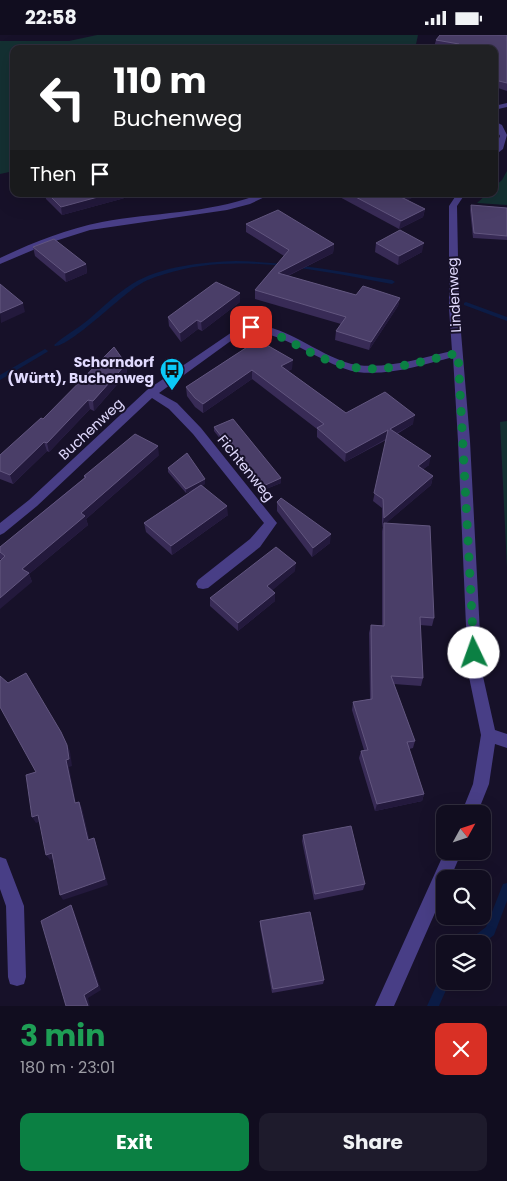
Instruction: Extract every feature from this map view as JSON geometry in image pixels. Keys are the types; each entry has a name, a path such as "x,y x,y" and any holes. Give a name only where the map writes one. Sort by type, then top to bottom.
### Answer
{"street":[{"path":"498,126 504,136 498,149"},
{"path":"0,261 42,242 100,225 209,210 251,201 260,197"},
{"name":"Lindenweg","path":"459,197 452,206 454,308 475,672 489,735 481,784 473,805"},
{"name":"Buchenweg","path":"0,530 33,503 151,393 234,333 251,327 268,330 335,363 358,368 386,369 458,353"},
{"name":"Fichtenweg","path":"151,393 173,406 197,431 271,523 255,543 204,584"},
{"path":"489,735 507,741"},
{"path":"384,1006 450,860"},
{"path":"0,865 15,906 17,977"}],"green space":[{"path":"97,35 418,35 416,45 10,45 10,172 0,174 0,41 69,41"},
{"path":"507,171 507,205 477,203 484,197 498,197 498,184"},
{"path":"507,421 507,568 500,422"}],"building":[{"path":"440,35 507,35 507,83 498,82 498,45 458,45 459,44 436,40"},
{"path":"51,197 98,197 61,207"},
{"path":"356,197 401,197 425,209 401,221"},
{"path":"471,205 507,208 507,236 474,233"},
{"path":"278,210 334,244 278,273 356,295 363,286 400,298 371,342 336,331 346,317 255,290 289,250 246,224"},
{"path":"400,230 424,243 399,256 376,243"},
{"path":"54,239 86,264 65,273 33,247"},
{"path":"216,282 240,293 201,322 197,320 180,333 168,317"},
{"path":"0,284 23,303 0,313"},
{"path":"258,340 293,360 281,366 346,413 385,392 415,415 390,429 431,456 418,466 433,476 384,518 383,499 374,493 388,430 346,453 317,428 324,424 252,370 203,404 186,387"},
{"path":"114,347 126,364 93,401 88,400 47,443 44,442 10,475 0,471 0,455 41,418 43,419"},
{"path":"233,419 281,478 261,487 214,427"},
{"path":"135,434 158,446 81,513 85,516 22,569 29,573 0,598 0,561 5,556 0,552 0,547 86,477 84,476"},
{"path":"187,453 205,479 186,489 168,468"},
{"path":"201,485 227,506 171,546 144,523"},
{"path":"281,498 331,534 313,548 277,502"},
{"path":"384,523 430,526 434,618 420,617 423,678 391,676 415,741 407,742 424,794 377,804 361,751 368,750 353,702 372,699 371,625 384,626"},
{"path":"276,547 296,563 267,586 275,593 238,623 210,598"},
{"path":"26,673 67,745 69,759 66,760 75,803 79,802 88,840 94,838 105,879 60,895 52,853 46,855 38,815 32,817 26,775 36,772 0,707 0,676 8,683"},
{"path":"351,826 365,884 315,894 303,835"},
{"path":"71,905 98,986 84,995 88,1006 66,1006 41,921"},
{"path":"310,912 324,980 273,989 260,921"}],"waterway":[{"path":"57,345 83,327 135,284 174,269 236,262 268,263 299,266 392,282"},
{"path":"466,304 507,319"},
{"path":"0,378 45,351"},
{"path":"485,935 490,931 507,888"},
{"path":"433,1006 440,990"}],"place":[{"name":"Schorndorf (Württ), Buchenweg","path":"172,391"}],"route":[{"path":"251,327 268,330 335,363 358,368 386,369 458,353 474,653"}]}
